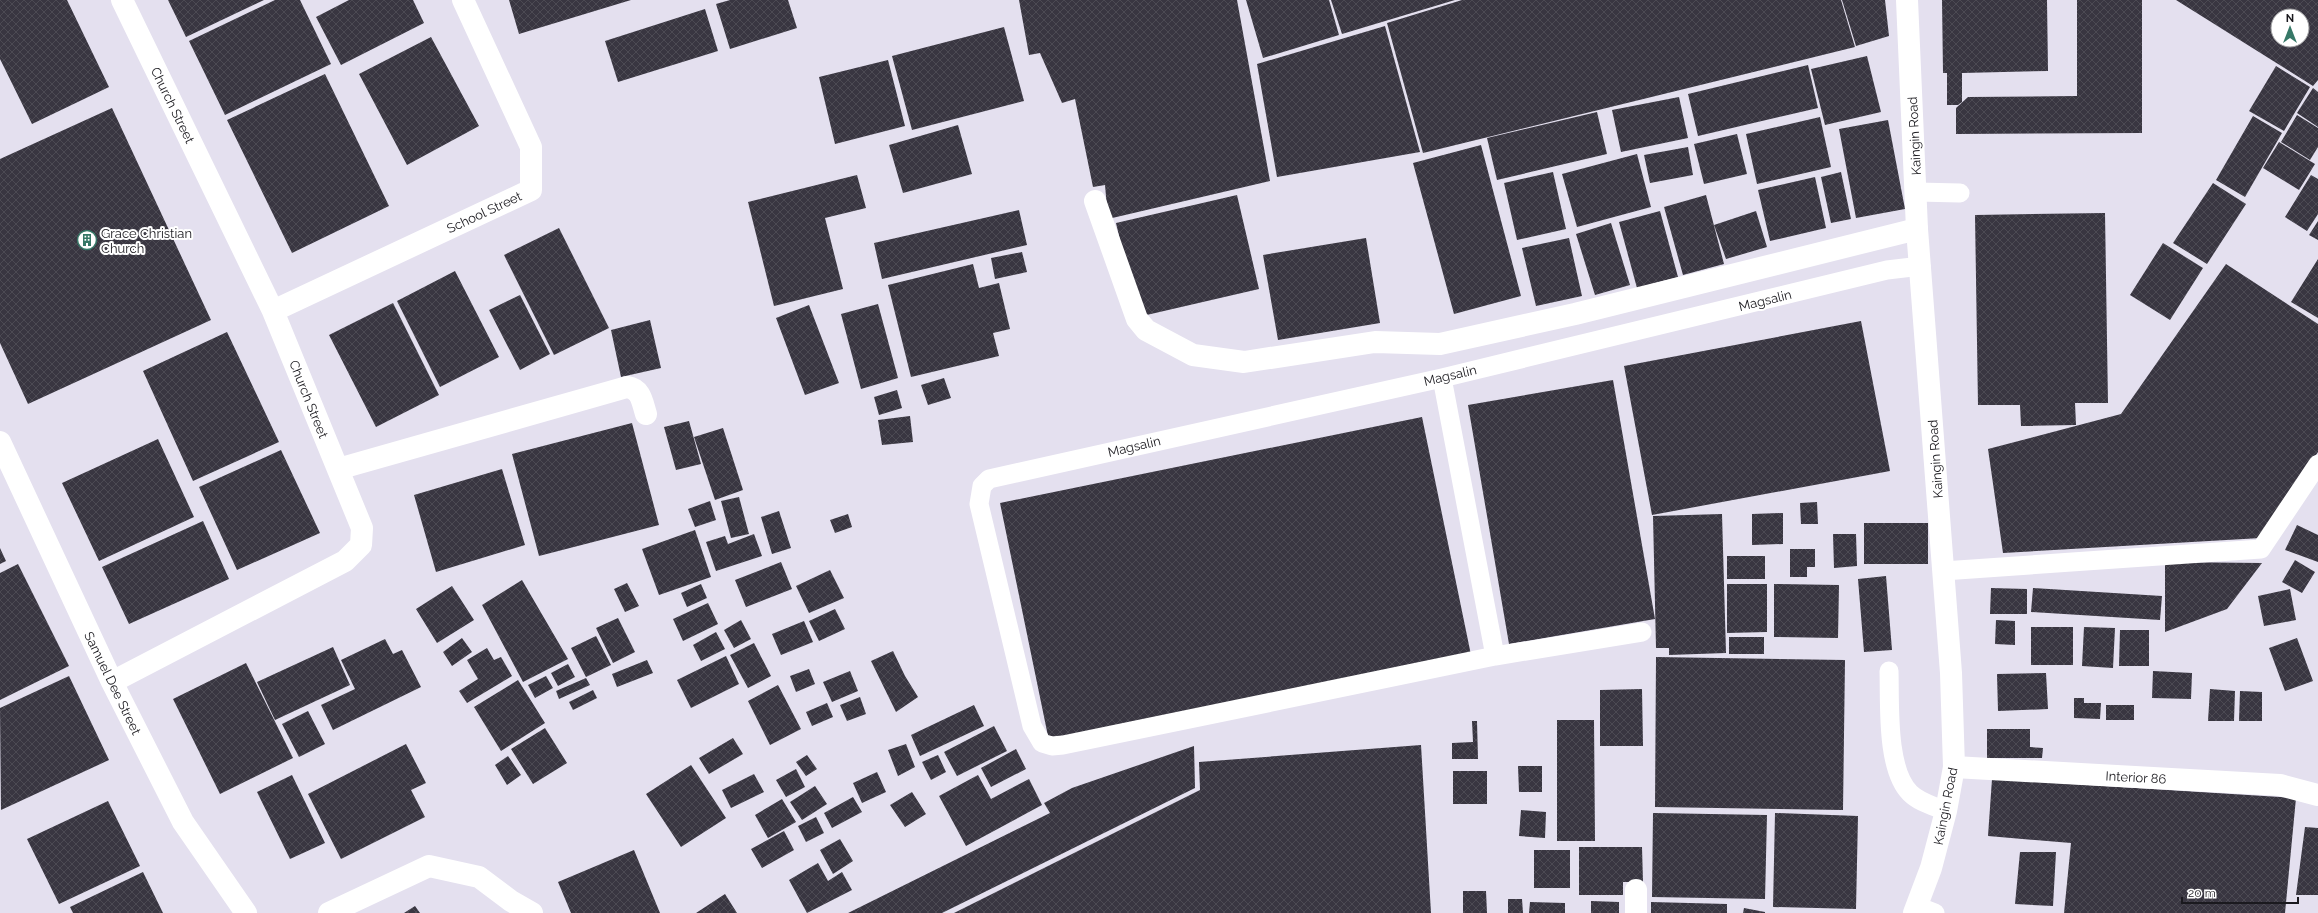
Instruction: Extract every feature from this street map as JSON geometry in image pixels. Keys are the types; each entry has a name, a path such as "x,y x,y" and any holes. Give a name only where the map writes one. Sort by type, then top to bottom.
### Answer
{"street":[{"name":"Church Street","path":"112,682 345,561 361,545 362,528 273,311 122,0"},
{"name":"School Street","path":"273,311 531,190 531,147 462,0"},
{"name":"Kaingin Road","path":"1907,0 1917,192 1917,229 1951,673 1954,767 1946,811 1922,910"},
{"path":"1094,201 1137,319 1146,330 1193,355 1244,362 1375,342 1440,344 1575,314 1917,229"},
{"path":"338,468 627,387 634,388 640,393 646,414"},
{"name":"Samuel Dee Street","path":"0,442 112,682 183,822 246,913"},
{"name":"Interior 86","path":"1954,767 2280,785 2318,795"},
{"path":"329,913 429,866 479,877 511,901 532,913"},
{"path":"1636,890 1636,913"}],"lane":[{"path":"1917,192 1960,193"},
{"name":"Magsalin","path":"1495,656 1063,745 1052,746 1042,743 1032,726 979,504 982,486 989,479 1000,476 1442,378 1879,272 1920,266"},
{"path":"1442,378 1495,656 1642,632"},
{"path":"1943,571 2261,548 2318,464"},
{"path":"1889,671 1892,751 1902,781 1910,793 1921,801 1946,811"}],"building":[{"path":"0,0 67,0 109,87 32,124 0,59"},
{"path":"168,0 264,0 186,37"},
{"path":"275,0 300,0 331,64 225,115 189,41"},
{"path":"349,0 413,0 424,23 341,65 316,17"},
{"path":"509,0 631,0 519,34"},
{"path":"730,0 788,0 797,28 730,49 716,4"},
{"path":"1019,0 1237,0 1270,181 1108,219 1105,185 1093,187 1075,99 1062,103 1040,53 1029,55"},
{"path":"1246,0 1329,0 1339,35 1263,58"},
{"path":"1331,0 1455,0 1342,34"},
{"path":"1462,0 1841,0 1855,47 1423,153 1387,23"},
{"path":"1842,0 1885,0 1889,36 1856,46"},
{"path":"1942,0 2047,0 2048,71 1962,73 1962,102 1958,105 1947,105 1947,73 1943,73"},
{"path":"2077,0 2142,0 2142,133 1956,134 1956,108 1968,97 2077,96"},
{"path":"2176,0 2318,0 2318,80 2313,86"},
{"path":"705,9 718,51 618,82 605,41"},
{"path":"1385,26 1420,152 1277,177 1257,64"},
{"path":"1004,27 1024,101 912,130 892,56"},
{"path":"431,37 479,126 407,165 359,74"},
{"path":"1867,56 1881,112 1825,125 1811,69"},
{"path":"888,60 905,126 835,144 819,77"},
{"path":"1808,65 1818,108 1698,136 1688,94"},
{"path":"2276,66 2310,87 2284,131 2249,111"},
{"path":"325,74 389,206 292,253 227,120"},
{"path":"2313,88 2318,92 2318,127 2297,113"},
{"path":"1679,97 1688,138 1621,152 1612,110"},
{"name":"Grace Christian Church","path":"112,108 211,320 28,404 0,343 0,159"},
{"path":"1597,112 1607,154 1497,180 1487,138"},
{"path":"2297,115 2318,128 2318,147 2310,160 2281,142"},
{"path":"2253,116 2282,133 2245,197 2216,180"},
{"path":"1820,117 1831,167 1757,184 1746,134"},
{"path":"1888,120 1905,209 1856,218 1839,129"},
{"path":"958,125 972,174 903,193 889,145"},
{"path":"1737,134 1747,174 1704,184 1694,144"},
{"path":"2279,142 2315,164 2299,190 2263,168"},
{"path":"1481,145 1521,296 1454,314 1413,163"},
{"path":"1688,147 1693,175 1650,183 1644,155"},
{"path":"1637,154 1651,207 1577,227 1562,174"},
{"path":"1553,172 1566,229 1517,240 1504,183"},
{"path":"1841,172 1851,219 1831,223 1821,177"},
{"path":"857,175 866,208 825,218 843,289 774,306 748,202"},
{"path":"2311,175 2318,179 2318,214 2307,231 2285,217"},
{"path":"1815,177 1826,228 1770,241 1758,190"},
{"path":"2213,183 2246,204 2207,264 2173,243"},
{"path":"1237,195 1259,289 1138,317 1116,223"},
{"path":"1706,195 1724,264 1683,275 1664,207"},
{"path":"1019,210 1027,245 882,279 874,243"},
{"path":"1660,211 1678,277 1637,288 1619,222"},
{"path":"1756,211 1767,247 1726,259 1714,225"},
{"path":"2105,213 2108,403 2075,403 2076,425 2021,426 2020,405 1978,405 1975,215"},
{"path":"2318,221 2318,240 2309,235"},
{"path":"1611,223 1630,285 1595,295 1576,234"},
{"path":"559,228 609,328 554,355 504,255"},
{"path":"1366,238 1380,323 1278,340 1263,255"},
{"path":"1569,238 1582,296 1536,306 1522,248"},
{"path":"2163,243 2203,268 2170,320 2130,295"},
{"path":"1022,252 1027,272 995,279 991,258"},
{"path":"2318,259 2318,318 2291,302"},
{"path":"973,264 979,288 999,283 1010,329 993,333 999,356 911,377 888,285"},
{"path":"2226,264 2318,324 2318,452 2261,538 2003,553 1988,449 2121,414"},
{"path":"455,271 499,357 440,387 397,301"},
{"path":"520,295 550,354 520,370 489,310"},
{"path":"393,303 439,395 376,427 329,335"},
{"path":"878,304 898,378 861,389 841,314"},
{"path":"809,305 839,383 805,395 776,318"},
{"path":"650,320 661,368 621,377 611,330"},
{"path":"1861,321 1890,471 1652,515 1624,366"},
{"path":"227,332 279,442 193,481 143,371"},
{"path":"944,378 951,398 928,405 921,385"},
{"path":"1613,380 1655,619 1509,644 1468,405"},
{"path":"897,390 902,408 879,415 874,397"},
{"path":"910,416 913,442 882,445 878,420"},
{"path":"1422,417 1471,655 1049,741 1000,503"},
{"path":"689,421 701,464 676,470 664,427"},
{"path":"632,423 659,525 539,556 512,454"},
{"path":"723,428 743,490 715,500 694,437"},
{"path":"158,439 194,517 99,561 62,483"},
{"path":"281,450 320,533 237,570 199,487"},
{"path":"502,469 525,545 436,572 414,495"},
{"path":"739,497 749,534 731,538 721,501"},
{"path":"710,501 716,520 695,527 688,509"},
{"path":"1817,502 1818,524 1801,524 1800,503"},
{"path":"779,511 791,548 772,554 761,517"},
{"path":"1783,513 1783,544 1752,545 1752,514"},
{"path":"848,514 852,527 835,533 830,520"},
{"path":"1722,514 1726,653 1669,655 1669,648 1656,648 1653,516"},
{"path":"203,521 229,579 129,624 102,567"},
{"path":"1864,523 1928,523 1928,564 1864,564"},
{"path":"2297,525 2318,535 2318,562 2285,550"},
{"path":"695,530 711,577 659,595 642,549"},
{"path":"754,534 762,556 716,571 706,542 725,536 728,544"},
{"path":"1833,534 1856,534 1857,566 1834,568"},
{"path":"0,548 6,561 0,564"},
{"path":"1790,549 1815,549 1815,567 1807,567 1807,577 1790,577"},
{"path":"1727,556 1765,556 1765,579 1727,579"},
{"path":"2295,560 2315,572 2302,593 2282,582"},
{"path":"781,562 792,589 746,607 735,580"},
{"path":"2165,562 2262,563 2227,609 2165,632"},
{"path":"18,564 69,666 0,700 0,573"},
{"path":"830,570 844,598 809,613 796,586"},
{"path":"1886,576 1892,650 1864,652 1858,579"},
{"path":"522,580 568,659 523,682 482,605"},
{"path":"627,583 639,606 625,612 614,589"},
{"path":"701,584 707,598 687,607 681,593"},
{"path":"1727,584 1767,584 1767,632 1727,633"},
{"path":"1774,584 1839,585 1838,638 1774,637"},
{"path":"452,586 474,620 437,643 416,609"},
{"path":"1991,588 2027,589 2027,614 1990,614"},
{"path":"2033,588 2162,596 2160,620 2031,612"},
{"path":"2290,589 2296,620 2264,626 2258,596"},
{"path":"708,603 718,624 683,641 673,619"},
{"path":"835,609 845,629 819,641 809,621"},
{"path":"618,618 635,652 613,663 596,628"},
{"path":"741,620 751,639 734,648 724,630"},
{"path":"1996,620 2015,621 2015,645 1995,644"},
{"path":"804,621 813,642 781,655 772,634"},
{"path":"2031,627 2073,627 2073,665 2031,665"},
{"path":"2084,627 2115,628 2113,668 2082,666"},
{"path":"2120,630 2149,630 2149,666 2119,666"},
{"path":"716,632 725,649 701,661 693,645"},
{"path":"596,636 611,665 586,677 571,648"},
{"path":"1729,637 1764,637 1764,654 1729,654"},
{"path":"462,638 472,652 452,666 443,652"},
{"path":"2297,638 2313,681 2285,691 2269,648"},
{"path":"385,639 393,654 402,650 421,687 333,730 321,705 355,689 341,660"},
{"path":"754,643 771,676 748,688 730,655"},
{"path":"333,647 350,685 275,720 257,682"},
{"path":"487,648 494,660 501,657 512,676 467,703 459,691 478,679 467,660"},
{"path":"893,651 905,676 918,697 896,712 871,661"},
{"path":"726,656 739,684 691,708 677,680"},
{"path":"1656,657 1845,660 1843,810 1655,807"},
{"path":"647,660 653,673 617,687 612,674"},
{"path":"246,663 293,758 220,794 173,699"},
{"path":"568,664 575,677 558,686 551,673"},
{"path":"809,669 815,684 796,692 790,676"},
{"path":"850,671 858,691 832,702 823,682"},
{"path":"2153,671 2192,673 2191,699 2152,698"},
{"path":"2046,673 2048,709 1998,711 1997,674"},
{"path":"69,676 109,760 1,810 0,708"},
{"path":"546,676 553,688 535,698 528,685"},
{"path":"586,678 590,685 559,699 556,691"},
{"path":"518,680 545,723 501,751 474,707"},
{"path":"778,685 801,729 770,745 748,701"},
{"path":"1642,689 1643,746 1600,746 1600,690"},
{"path":"2210,689 2235,691 2234,721 2208,721"},
{"path":"593,690 597,698 573,710 569,702"},
{"path":"2240,691 2262,692 2262,721 2239,721"},
{"path":"860,697 866,714 847,721 840,705"},
{"path":"2074,698 2084,698 2084,703 2101,703 2100,719 2074,718"},
{"path":"827,703 833,717 812,726 806,712"},
{"path":"974,705 984,726 920,756 911,735"},
{"path":"2106,705 2134,705 2134,720 2106,720"},
{"path":"308,711 325,744 299,757 282,724"},
{"path":"1557,720 1594,720 1595,841 1557,841"},
{"path":"1472,721 1477,721 1478,759 1452,759 1452,743 1473,742"},
{"path":"994,726 1007,751 957,776 944,752"},
{"path":"545,728 567,763 533,784 511,749"},
{"path":"1987,729 2030,729 2030,747 2043,748 2042,758 1987,758"},
{"path":"733,738 743,754 709,774 699,758"},
{"path":"406,744 426,783 411,790 425,817 341,859 308,794"},
{"path":"906,744 915,767 898,776 888,750"},
{"path":"1421,745 1431,913 954,913 1200,790 1199,762"},
{"path":"1194,746 1195,788 942,913 848,913 1050,813 1044,803 1072,788"},
{"path":"1016,749 1026,769 991,787 981,768"},
{"path":"807,755 817,769 806,776 796,762"},
{"path":"938,755 946,772 931,780 922,762"},
{"path":"508,756 521,775 507,785 495,765"},
{"path":"691,765 726,818 681,847 646,794"},
{"path":"1518,766 1542,766 1542,792 1519,792"},
{"path":"796,769 805,787 786,797 776,780"},
{"path":"1453,771 1487,771 1487,804 1453,804"},
{"path":"877,772 886,792 862,803 853,783"},
{"path":"754,774 764,792 731,808 722,790"},
{"path":"292,775 325,843 290,859 257,792"},
{"path":"978,775 991,799 1029,779 1042,805 966,846 939,796"},
{"path":"1992,779 2296,798 2285,913 2064,913 2071,843 1988,836"},
{"path":"815,786 827,804 802,820 790,802"},
{"path":"912,792 926,814 905,827 890,805"},
{"path":"853,797 862,812 832,828 824,813"},
{"path":"782,799 796,822 768,838 755,815"},
{"path":"108,801 140,866 59,904 27,839"},
{"path":"1521,810 1546,812 1545,838 1519,836"},
{"path":"1653,813 1767,815 1765,899 1652,897"},
{"path":"1775,813 1858,816 1856,909 1773,907"},
{"path":"816,817 824,833 806,842 798,826"},
{"path":"2305,827 2318,828 2318,895 2296,895"},
{"path":"784,831 794,850 762,868 751,849"},
{"path":"840,839 853,861 833,874 820,850"},
{"path":"1579,847 1642,847 1643,882 1623,882 1623,895 1579,895"},
{"path":"634,850 660,913 571,913 558,882"},
{"path":"1534,850 1570,850 1570,888 1534,888"},
{"path":"2020,852 2056,852 2053,906 2015,904"},
{"path":"818,863 828,881 842,872 852,890 807,913 789,880"},
{"path":"143,872 163,913 73,913 70,907"},
{"path":"1463,891 1486,891 1487,913 1463,913"},
{"path":"725,894 737,913 696,913"},
{"path":"1508,899 1522,899 1523,913 1508,913"},
{"path":"1591,901 1619,902 1619,913 1591,913"},
{"path":"1530,902 1565,903 1565,913 1529,913"},
{"path":"1651,902 1727,904 1727,913 1651,913"},
{"path":"415,906 420,913 404,913"},
{"path":"1744,908 1765,912 1765,913 1743,913"}],"place":[{"name":"Grace Christian Church","path":"87,240"}]}
